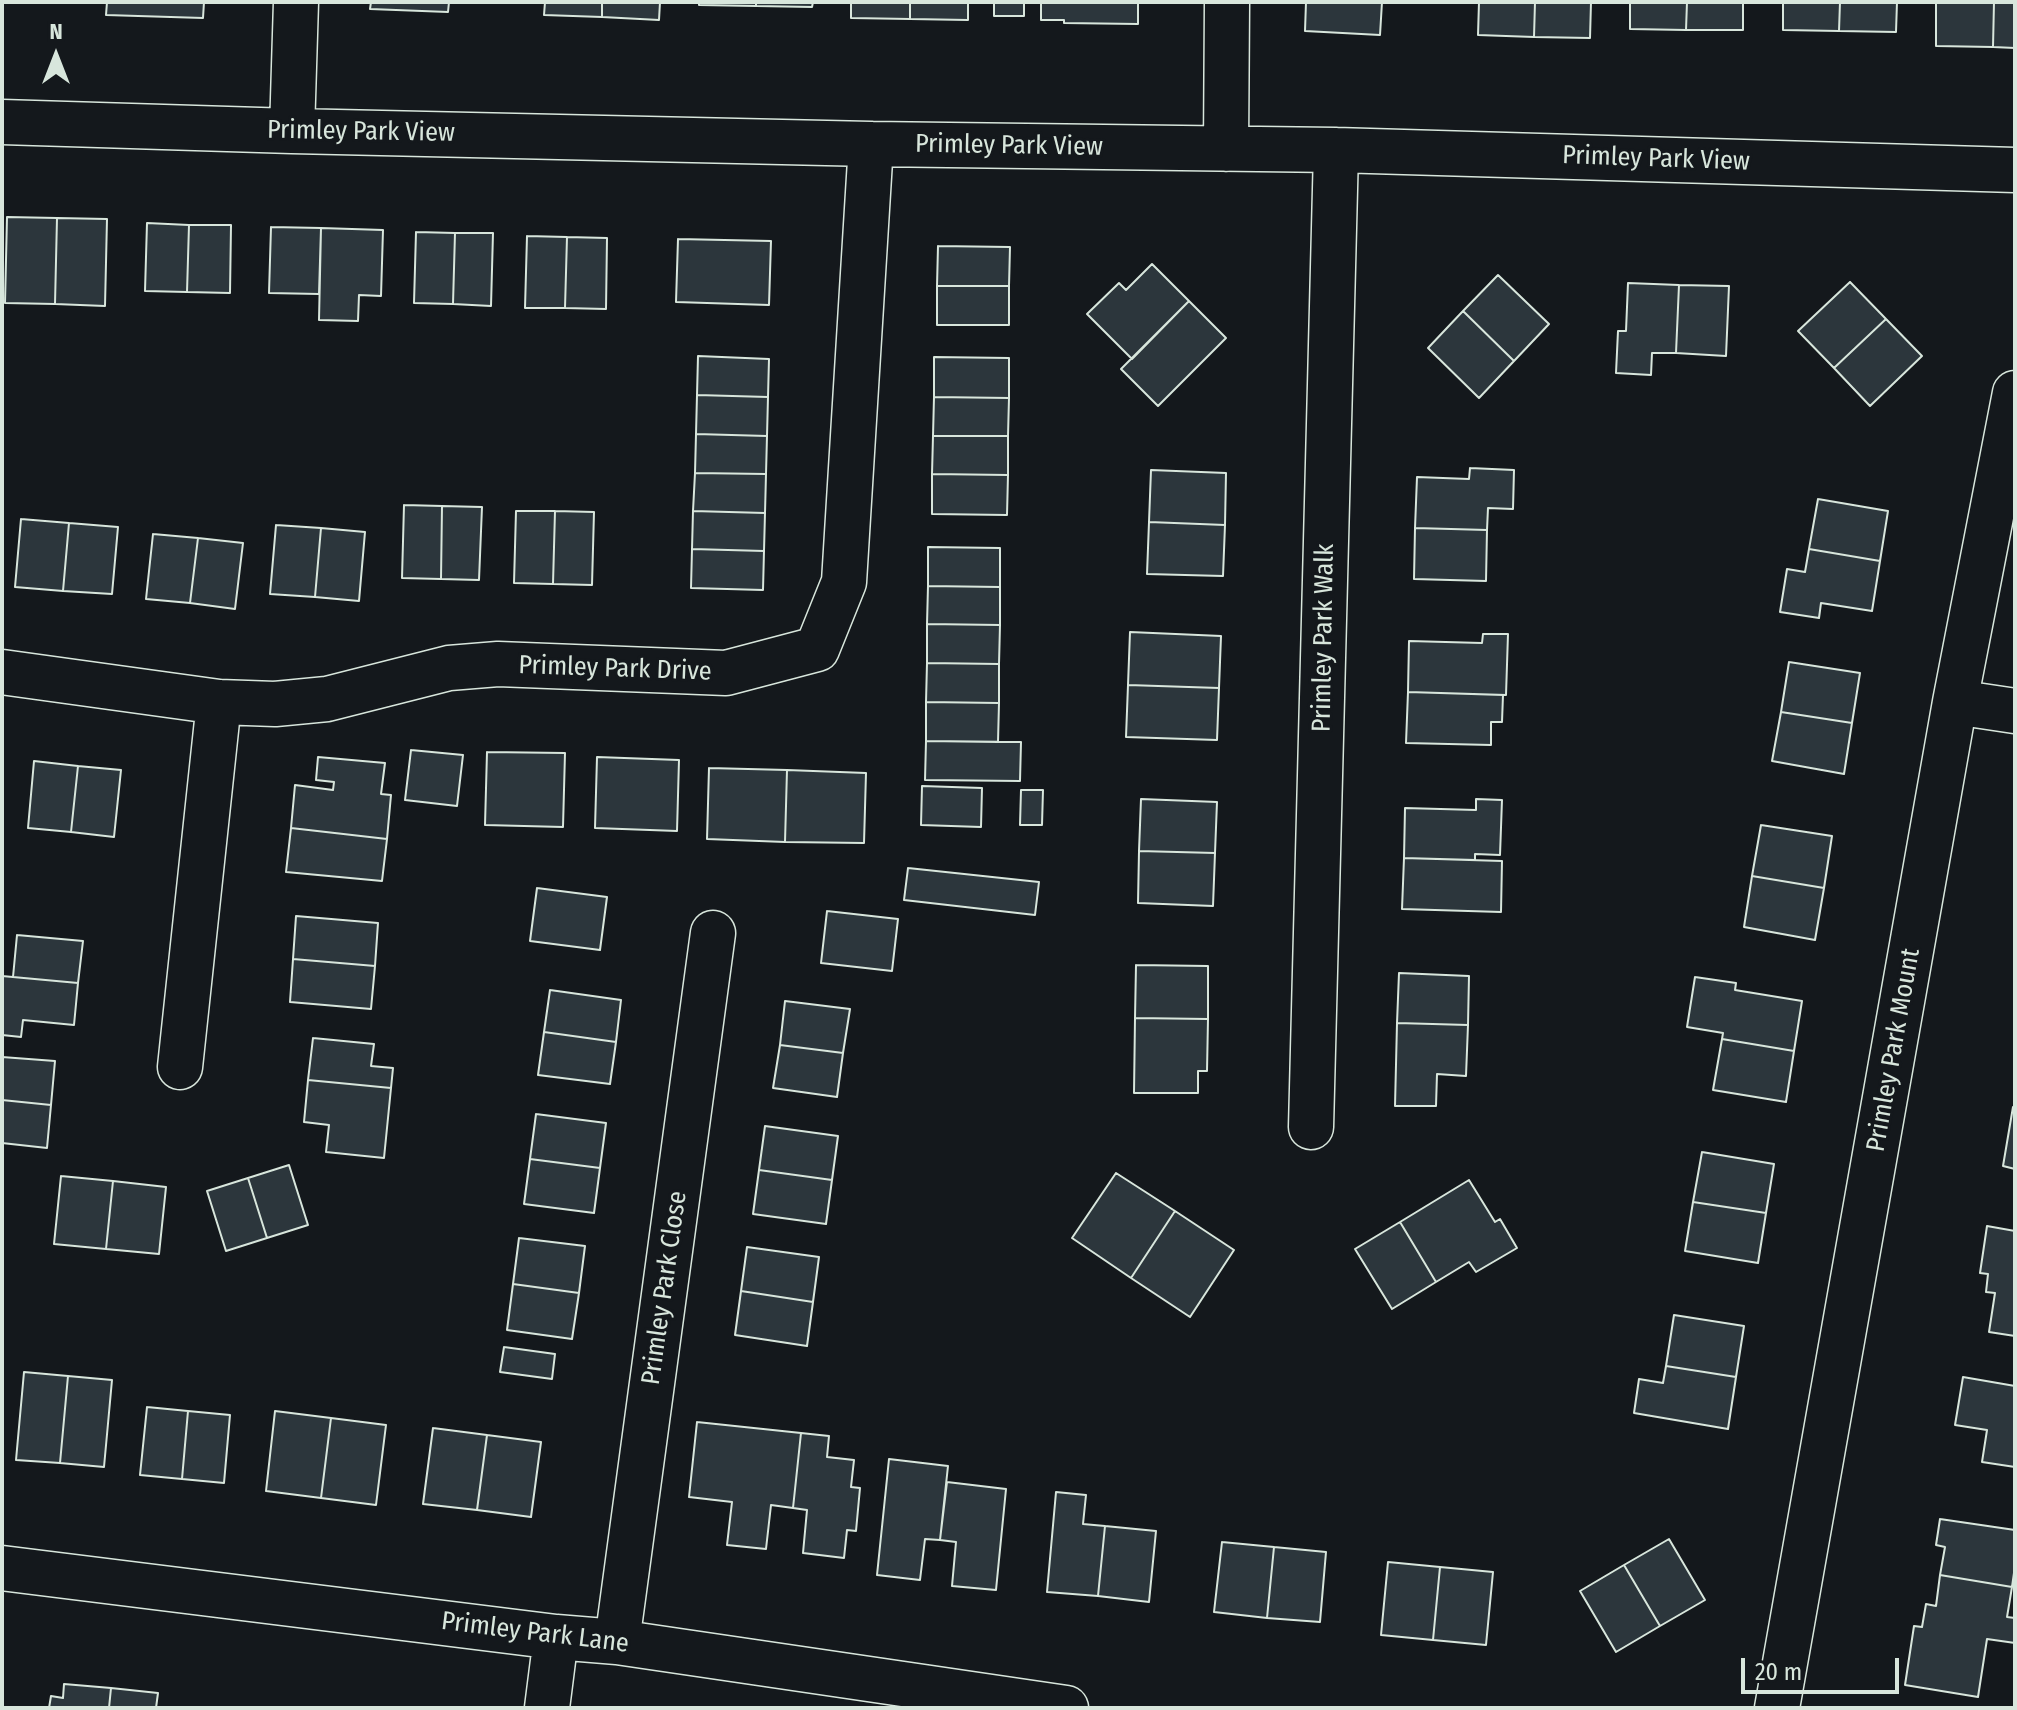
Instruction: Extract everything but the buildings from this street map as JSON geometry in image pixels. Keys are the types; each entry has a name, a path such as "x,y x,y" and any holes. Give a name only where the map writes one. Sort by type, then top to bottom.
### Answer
{"street":[{"path":"292,131 296,2"},
{"path":"1226,149 1227,2"},
{"name":"Primley Park View","path":"2,122 871,144 1336,150 2015,170"},
{"name":"Primley Park Drive","path":"2,672 219,702 275,704 327,699 449,668 498,664 726,673 817,649 844,582 871,144"},
{"name":"Primley Park Walk","path":"1311,1127 1336,150"},
{"name":"Primley Park Mount","path":"1777,1708 1955,702 2015,393"},
{"path":"180,1067 219,702"},
{"path":"1955,702 2015,711"},
{"name":"Primley Park Close","path":"617,1642 713,933"},
{"name":"Primley Park Lane","path":"2,1568 617,1642 1066,1708"},
{"path":"547,1708 556,1637"}]}
